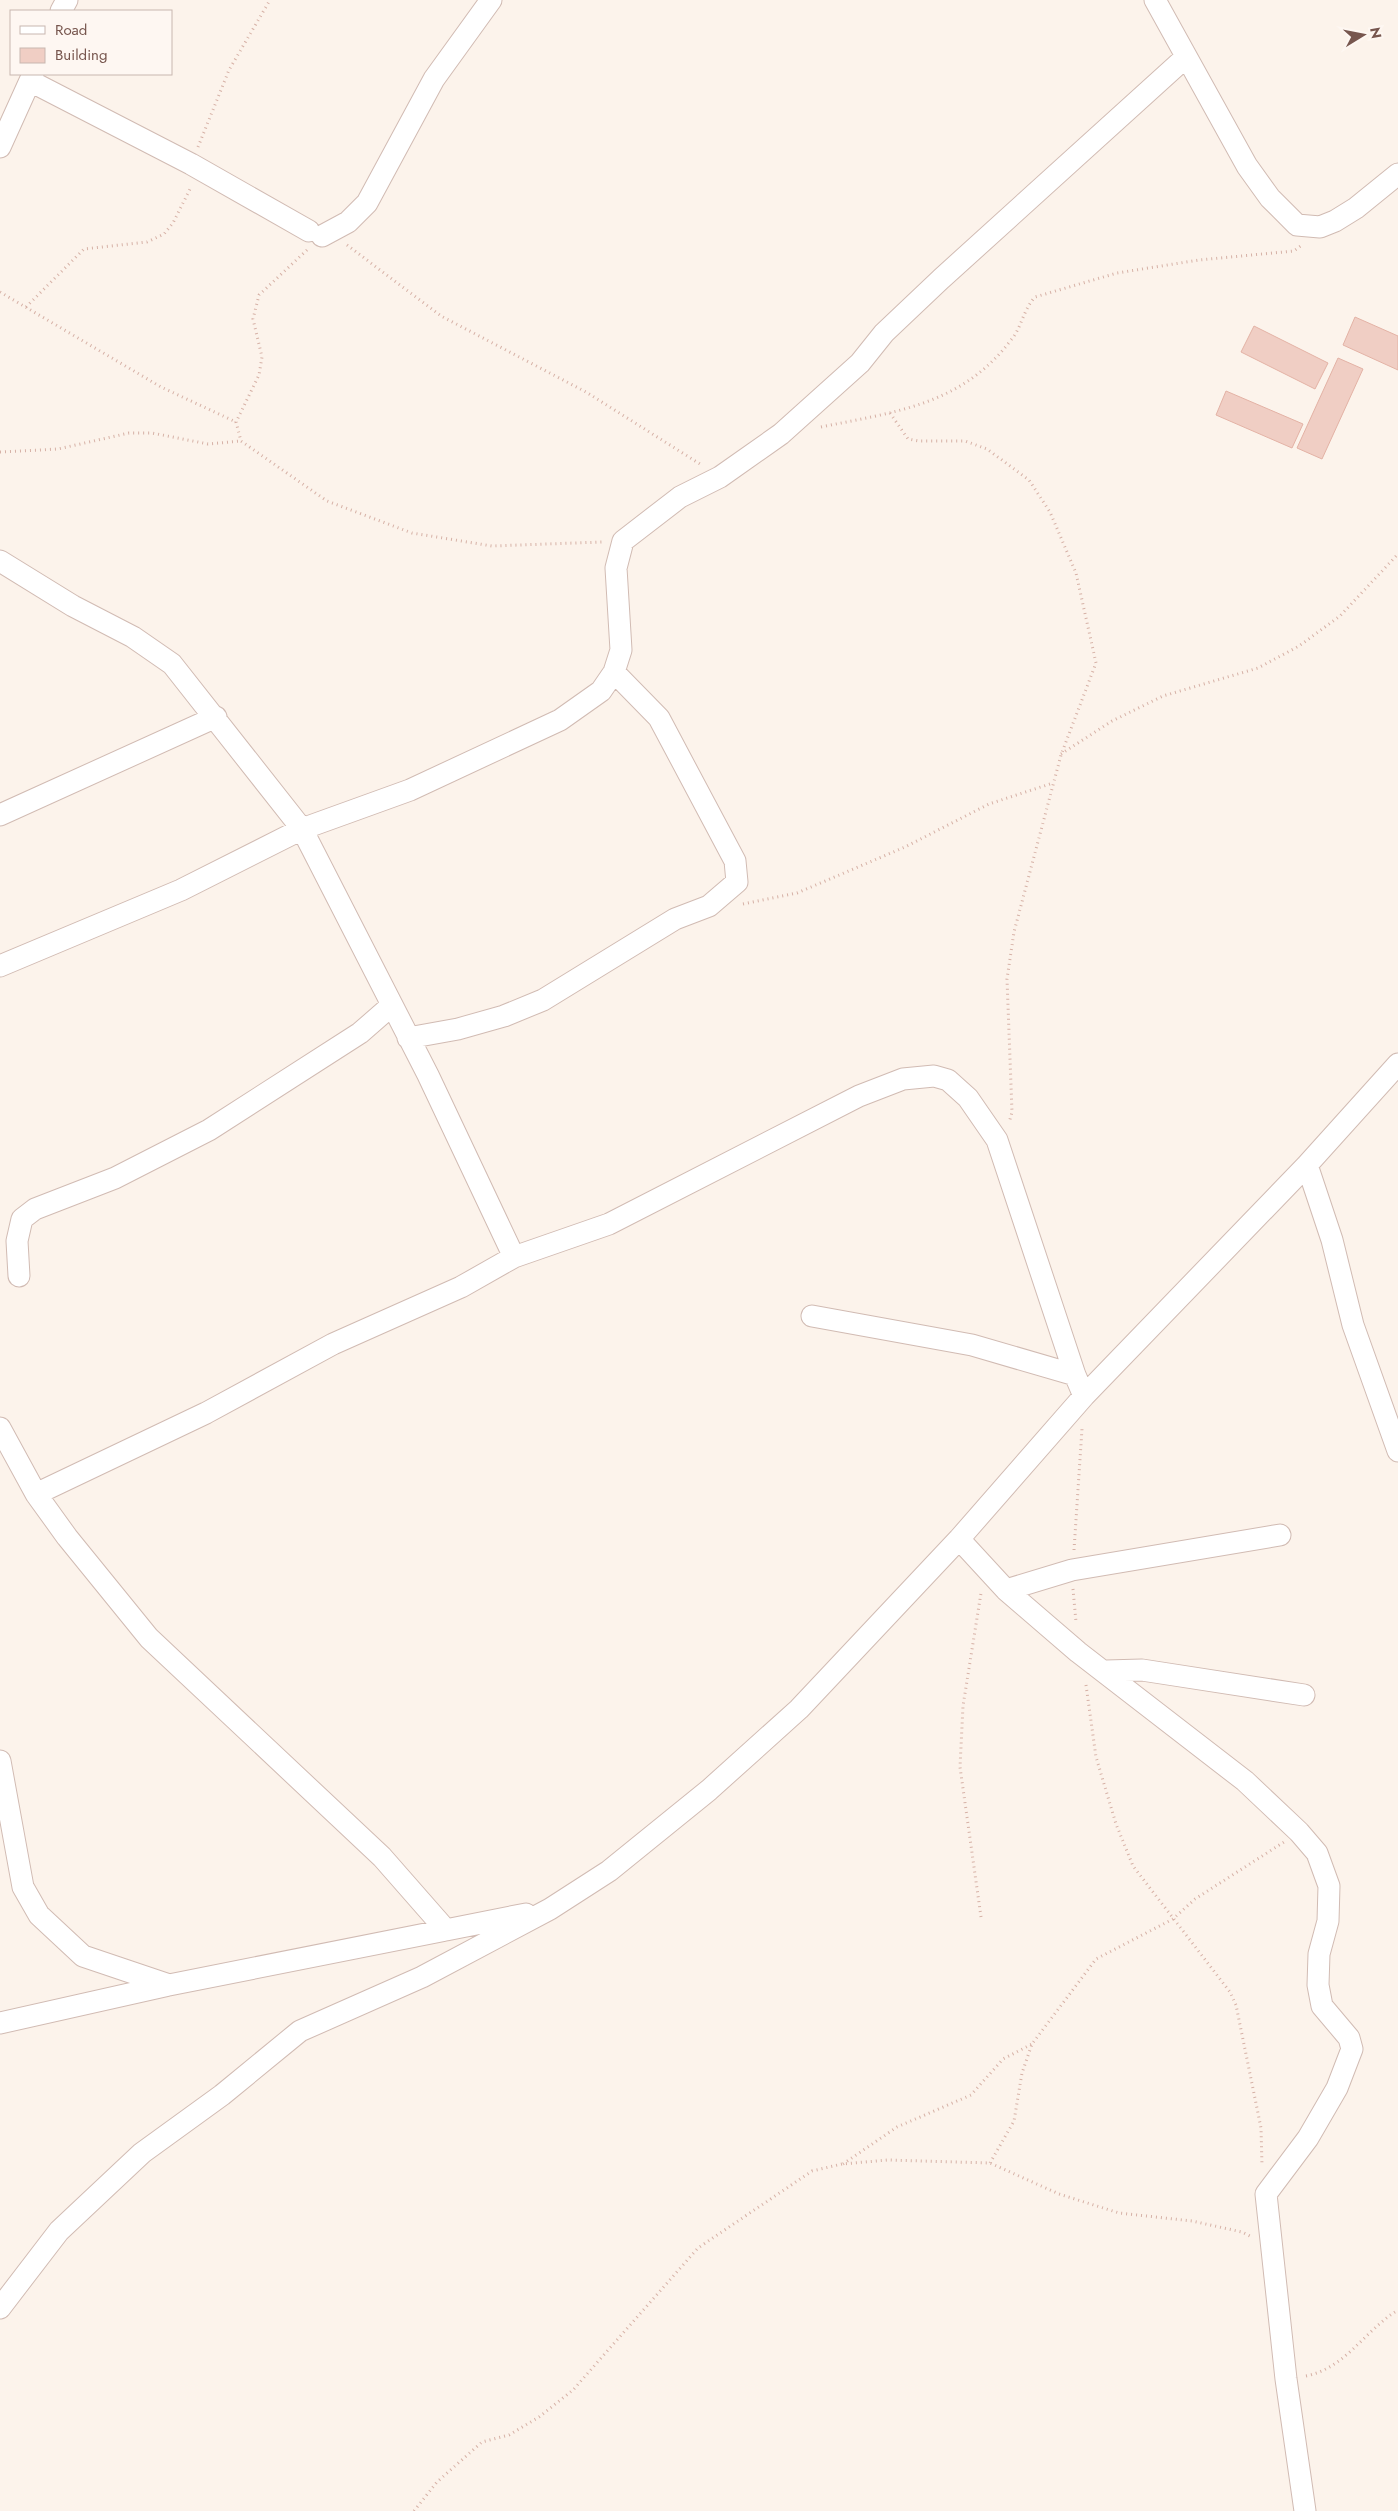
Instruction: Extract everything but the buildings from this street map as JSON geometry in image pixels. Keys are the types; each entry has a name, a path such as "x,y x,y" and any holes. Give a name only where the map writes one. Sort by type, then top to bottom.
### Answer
{"street":[{"path":"0,147 32,78 315,233 348,222 367,203 434,79 491,0"},
{"path":"1155,0 1247,166 1270,198 1297,225 1320,227 1335,221 1356,208 1398,174"},
{"path":"0,966 182,890 302,829 410,790 560,720 601,691 614,672 621,650 616,568 623,541 680,497 720,477 781,434 860,362 884,333 934,286 1186,57"},
{"path":"0,561 73,606 133,637 172,664 216,717 302,829 408,1038 514,1257"},
{"path":"408,1038 458,1029 504,1016 543,1000 675,919 710,906 737,882 734,861 658,718 614,672"},
{"path":"0,815 216,717"},
{"path":"19,1276 17,1241 22,1219 36,1209 115,1178 209,1130 360,1033 391,1006"},
{"path":"0,2308 59,2231 142,2153 222,2095 300,2031 422,1977 550,1910 609,1871 709,1790 799,1709 959,1539 1084,1396 1307,1165 1398,1064"},
{"path":"36,1494 206,1413 333,1344 462,1287 514,1257 609,1224 859,1096 903,1080 934,1076 948,1080 968,1098 997,1140 1075,1375 1084,1396"},
{"path":"1307,1165 1332,1240 1353,1325 1398,1451"},
{"path":"812,1316 972,1346 1075,1375"},
{"path":"0,1428 36,1494 67,1537 149,1638 382,1857 446,1930"},
{"path":"1006,1590 1072,1570 1280,1536"},
{"path":"959,1539 1006,1590 1078,1652 1106,1671 1245,1781 1299,1832 1317,1854 1328,1886 1328,1921 1319,1954 1318,1985 1322,2006 1349,2038 1352,2049 1337,2088 1308,2138 1266,2194 1286,2379 1306,2511"},
{"path":"1106,1671 1142,1670 1304,1695"},
{"path":"0,1762 23,1887 39,1915 83,1956 169,1985"},
{"path":"0,2023 169,1985 550,1910"}],"path":[{"path":"26,307 84,249 147,242 164,234 173,223 229,70 270,0"},
{"path":"817,427 890,413 933,401 983,372 1013,339 1027,306 1035,297 1117,274 1199,260 1294,251 1309,240 1320,227"},
{"path":"241,441 236,422 259,375 262,358 253,319 259,295 315,233 341,241 441,316 586,392 720,477"},
{"path":"0,292 161,387 236,422"},
{"path":"890,413 908,439 919,442 965,441 987,449 1030,480 1050,512 1076,573 1096,663 1060,754 1014,932 1007,978 1012,1112 1007,1131 997,1140"},
{"path":"0,452 58,449 128,433 152,433 208,444 241,441 327,501 412,533 492,546 623,541"},
{"path":"1060,754 1112,721 1162,696 1258,668 1299,646 1340,616 1398,554"},
{"path":"741,905 797,893 905,847 989,804 1053,782"},
{"path":"1084,1396 1072,1570 1078,1652 1090,1697 1096,1757 1116,1824 1133,1866 1230,1992 1236,2005 1261,2128 1262,2166 1266,2194"},
{"path":"981,1917 960,1767 964,1706 985,1566"},
{"path":"990,2163 1014,2121 1022,2073 1032,2044 1096,1959 1173,1919 1195,1899 1299,1832"},
{"path":"842,2164 898,2127 971,2095 1003,2059 1032,2044"},
{"path":"414,2511 437,2482 482,2442 509,2435 539,2417 573,2390 698,2248 812,2171 842,2164 888,2160 990,2163 1059,2194 1119,2213 1192,2221 1242,2232 1271,2247"},
{"path":"1286,2379 1309,2376 1341,2361 1380,2321 1398,2310"}]}
